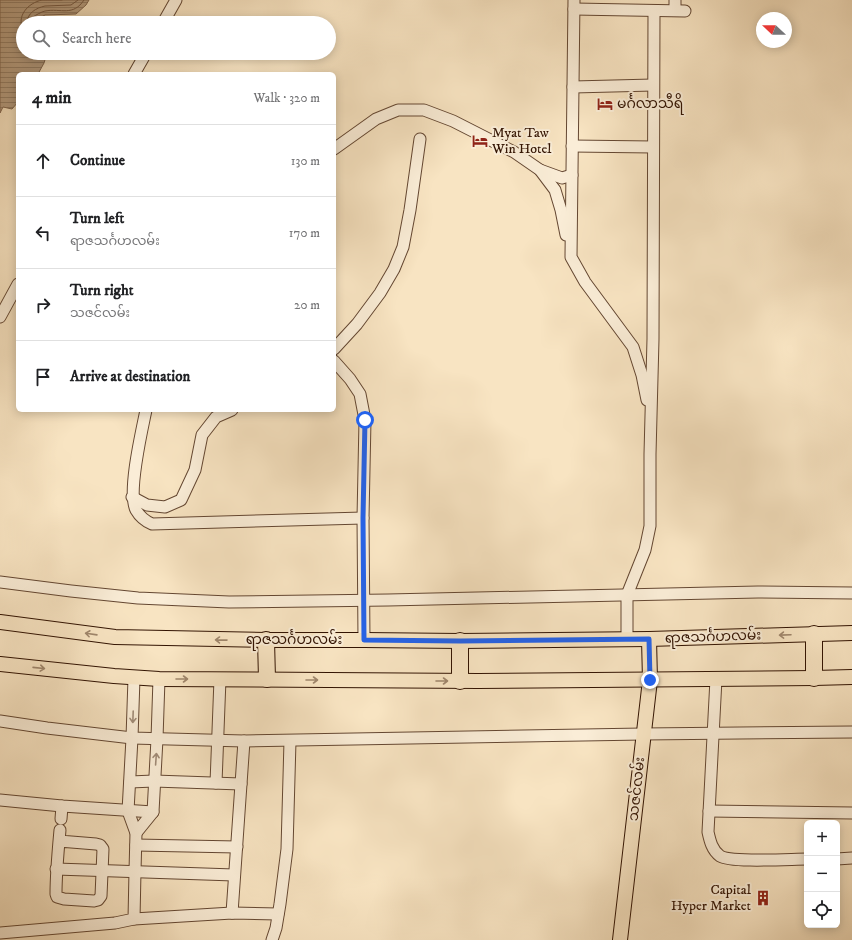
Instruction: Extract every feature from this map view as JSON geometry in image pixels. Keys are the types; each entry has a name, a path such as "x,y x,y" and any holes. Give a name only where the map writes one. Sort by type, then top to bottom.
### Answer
{"highway":[{"path":"814,634 814,678"},
{"path":"266,640 267,680"},
{"path":"460,641 460,681"}],"main road":[{"name":"ရာဇသင်္ဂဟလမ်း","path":"0,622 115,638 266,640 460,641 627,638 649,639 852,632"},
{"name":"သဇင်လမ်း","path":"620,940 650,680 649,639"},
{"path":"0,664 134,678 159,679 220,678 267,680 460,681 852,677"}],"street":[{"path":"167,16 176,0"},
{"path":"571,257 574,4 654,11 678,7"},
{"path":"627,638 627,595 645,550 650,526 653,339 654,11"},
{"path":"135,72 142,60"},
{"path":"573,87 653,85"},
{"path":"336,148 376,119 398,110 424,110 453,121 514,152 540,170 562,178 572,175"},
{"path":"336,347 357,324 380,293 394,269 403,247 420,139"},
{"path":"572,146 653,147"},
{"path":"540,170 555,190 571,257 585,282 633,347 642,375 651,416"},
{"path":"0,317 16,288"},
{"path":"336,364 350,379 360,394 365,420 363,518 364,640"},
{"path":"146,412 139,442 132,497 136,509 144,520 152,524 363,518"},
{"path":"132,497 147,505 165,507 181,500 194,470 202,435 216,417 226,412"},
{"path":"0,582 138,598 229,602 758,592 852,592"},
{"path":"134,678 128,811 136,833 134,919"},
{"path":"216,783 220,678"},
{"path":"136,833 153,812 159,679"},
{"path":"716,679 708,832 710,841 721,857 730,859 804,859"},
{"path":"0,721 132,738 217,741 852,732"},
{"path":"232,913 244,741"},
{"path":"272,940 276,928 287,849 290,741"},
{"path":"130,782 154,781 241,784"},
{"path":"0,800 153,812"},
{"path":"60,830 100,845 103,849 101,896 98,900 94,902 57,897 56,869 62,806"},
{"path":"709,811 852,813"},
{"path":"136,846 236,847"},
{"path":"840,859 852,858"},
{"path":"56,869 234,875"},
{"path":"0,933 114,923 134,919 232,913 278,914"}],"water":[{"path":"0,0 89,0 86,5 76,14 16,16 16,60 45,60 39,72 16,72 16,104 12,109 3,107 0,113"}],"place":[{"name":"မင်္ဂလာသီရိ","path":"605,104"},
{"name":"Myat Taw Win Hotel","path":"480,141"},
{"name":"Capital Hyper Market","path":"763,898"}],"route":[{"path":"365,420 363,518 364,640 460,641 627,638 649,639 650,680"}]}
